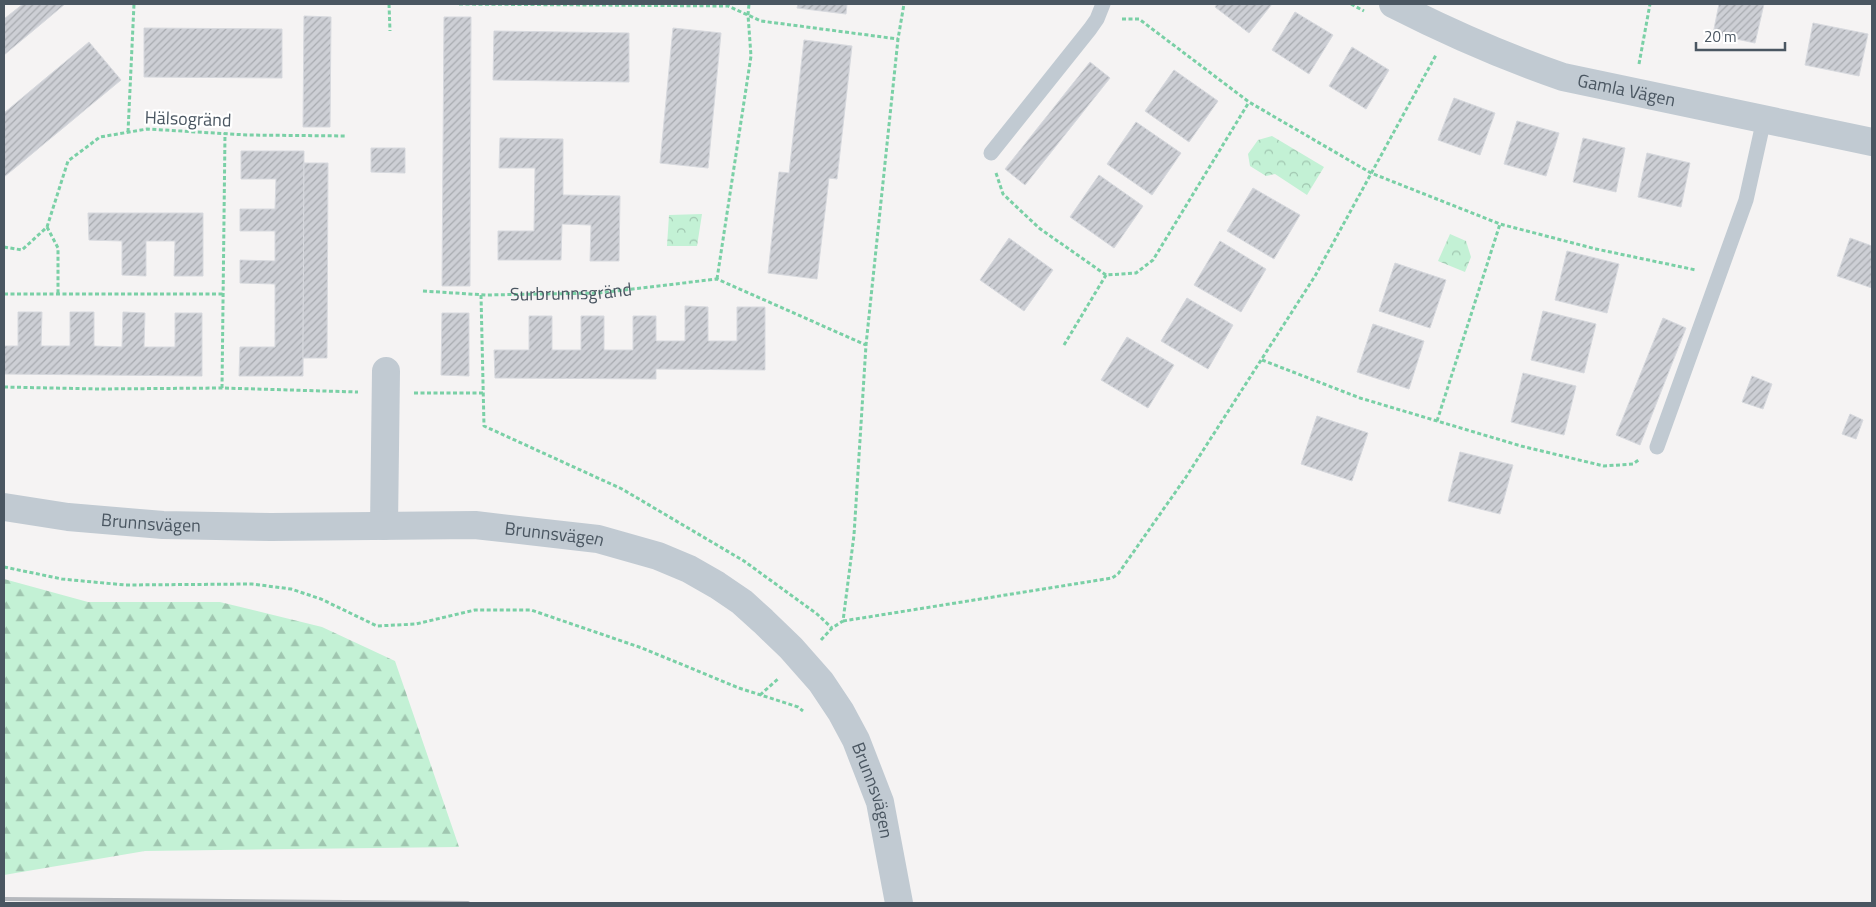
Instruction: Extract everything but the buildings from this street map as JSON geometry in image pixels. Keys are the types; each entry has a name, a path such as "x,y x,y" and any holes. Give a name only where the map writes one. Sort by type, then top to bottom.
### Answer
{"street":[{"name":"Gamla Vägen","path":"1393,4 1424,20 1519,62 1563,77 1872,142"},
{"path":"384,526 386,382"},
{"name":"Brunnsvägen","path":"4,507 68,517 163,525 271,527 475,525 598,540 658,556 689,569 742,602 763,621 801,659 841,712 856,740 880,802 900,903"}],"lane":[{"path":"990,154 1097,20 1103,4"},
{"path":"1657,447 1746,200 1764,119"}],"path":[{"path":"128,132 134,4"},
{"path":"389,4 390,31"},
{"path":"459,4 728,6 761,21 898,40"},
{"path":"749,4 751,56 717,279 866,345"},
{"path":"843,621 854,535 866,345 898,40 904,4"},
{"path":"1634,92 1650,4"},
{"path":"1097,20 1138,19 1249,102 1371,173 1500,224 1596,249 1719,275"},
{"path":"760,695 801,659 832,628 843,621 1112,578 1118,574 1186,477 1315,276 1439,49 1447,30"},
{"path":"990,154 1003,194 1039,228 1106,275 1136,273 1153,260 1249,102"},
{"name":"Hälsogränd","path":"4,248 22,250 47,226 68,161 100,137 147,128 225,133 348,136"},
{"path":"222,388 225,133"},
{"path":"1437,421 1500,224"},
{"path":"47,226 58,248 58,293"},
{"path":"1064,346 1106,275"},
{"name":"Surbrunnsgränd","path":"422,291 481,295 599,293 717,279"},
{"path":"4,294 223,294"},
{"path":"481,295 484,426 622,489 744,561 817,614 832,628"},
{"path":"1262,360 1360,398 1521,446 1604,466 1633,464 1657,447"},
{"path":"4,387 99,389 222,388 386,382 483,393"},
{"path":"4,567 62,579 125,585 252,584 291,589 321,599 376,626 416,624 475,610 531,610 642,648 739,688 798,707 805,712"}],"green space":[{"path":"1272,136 1324,167 1307,195 1275,174 1266,176 1250,166 1248,154 1258,140"},
{"path":"702,214 697,246 667,246 669,215"},
{"path":"1450,234 1466,241 1471,257 1465,272 1438,261"},
{"path":"4,579 88,602 220,602 322,627 395,661 459,847 145,851 4,875"}],"railway":[{"path":"4,899 468,903"}]}
